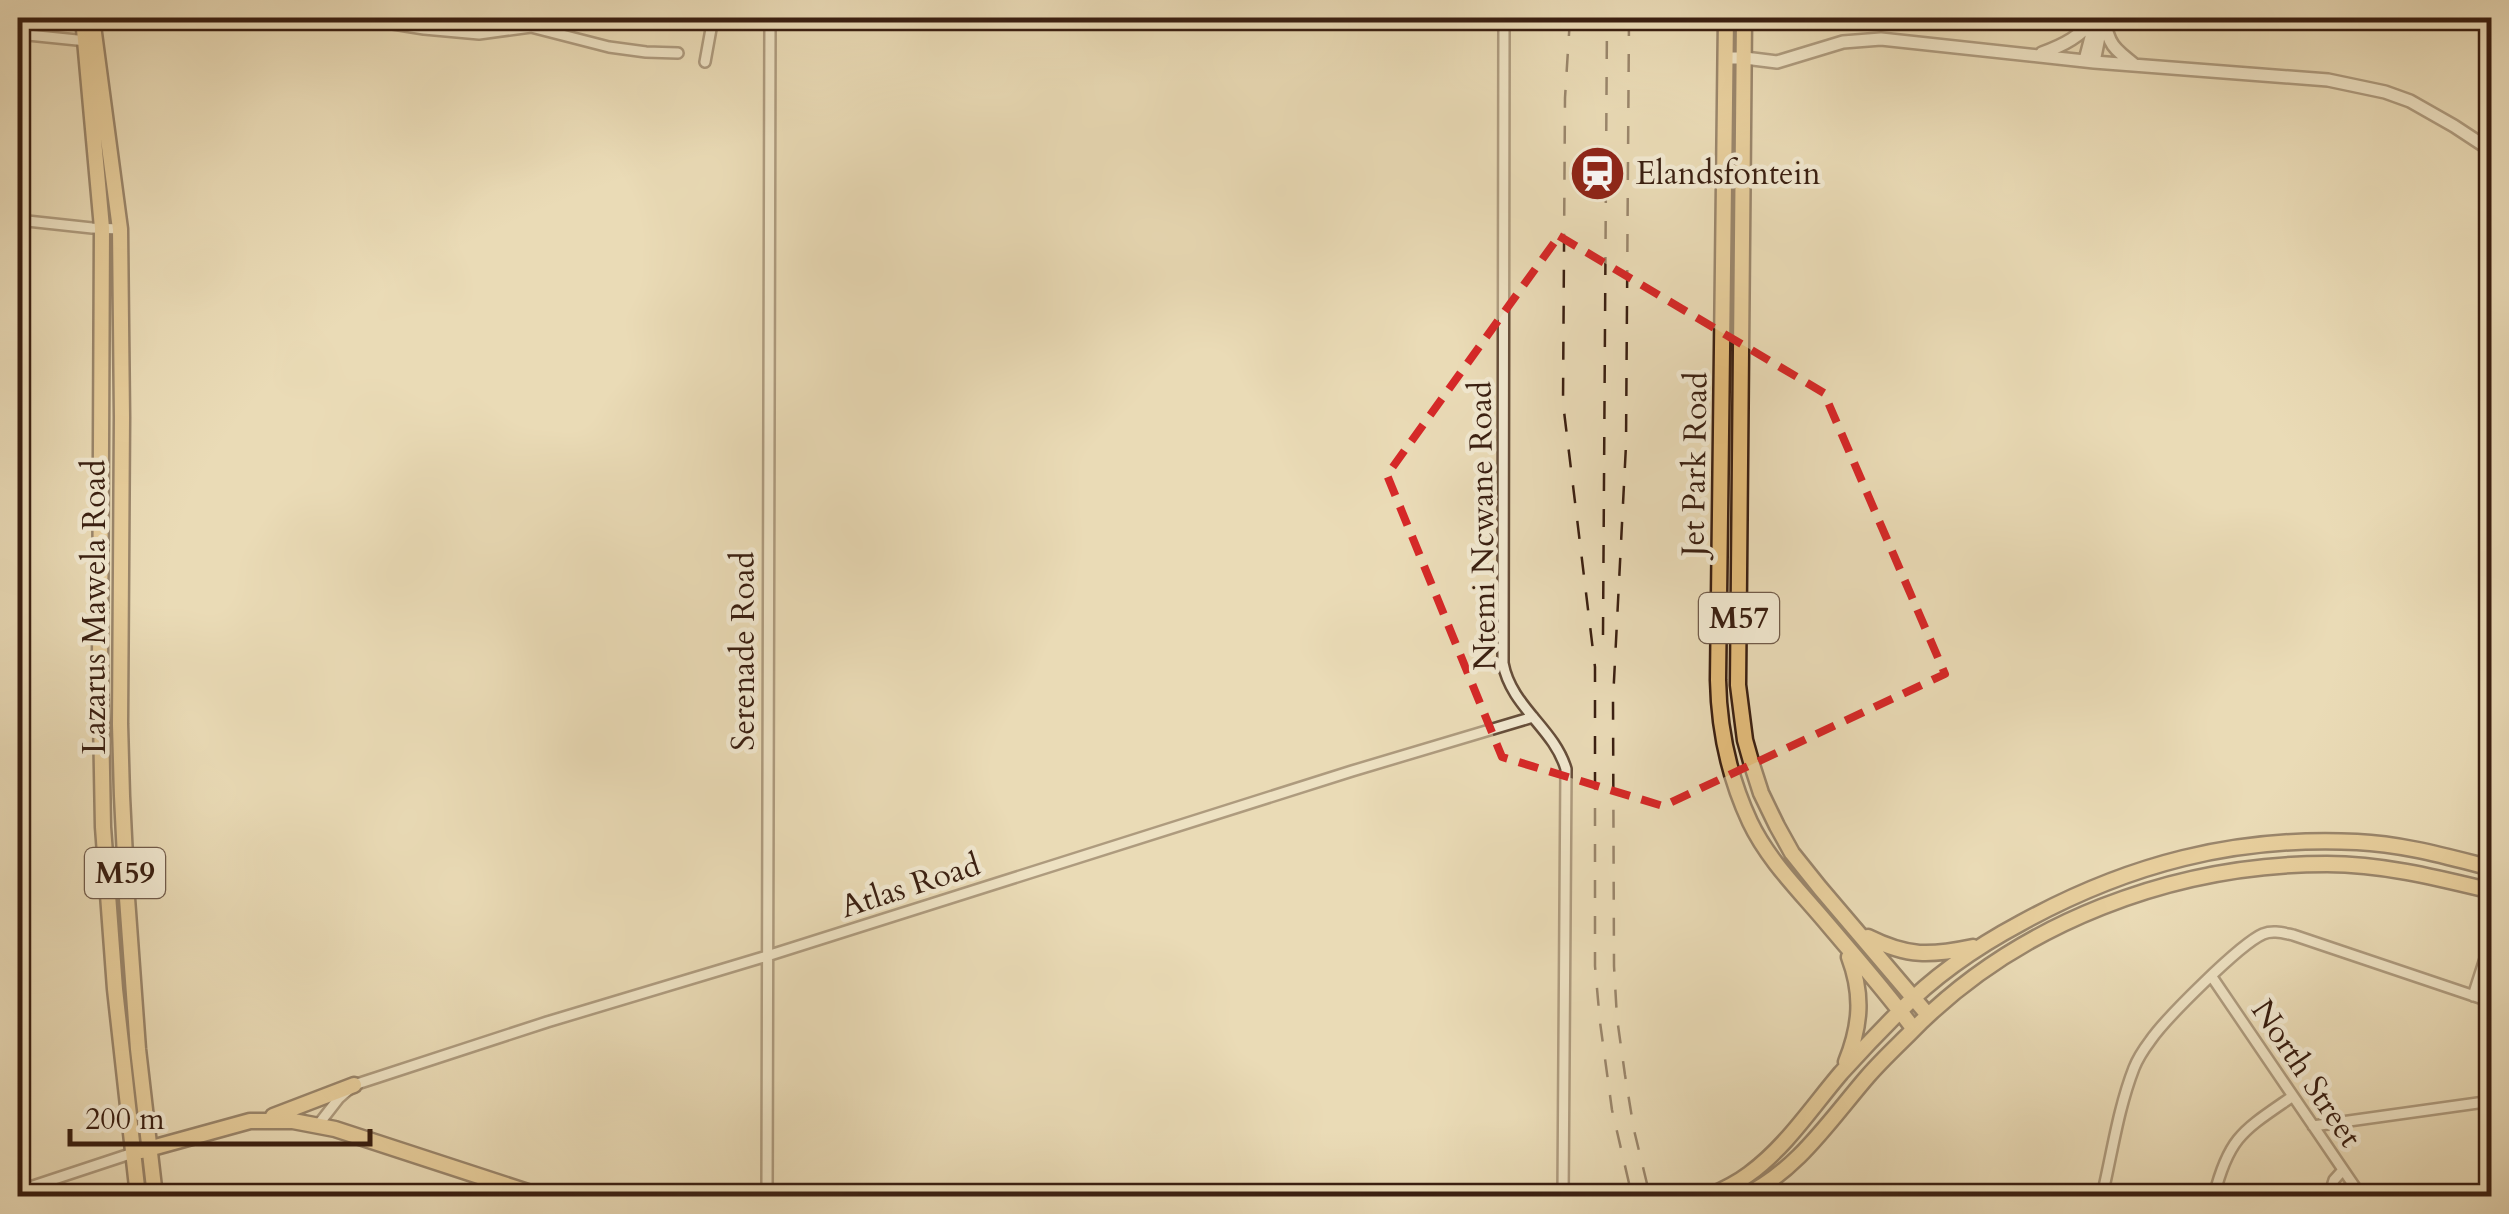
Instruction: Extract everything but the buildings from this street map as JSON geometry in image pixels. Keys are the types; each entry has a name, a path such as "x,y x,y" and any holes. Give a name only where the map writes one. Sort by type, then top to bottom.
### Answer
{"main road":[{"name":"Lazarus Mawela Road","path":"83,18 90,40 120,228 120,724 126,898 155,1196"},
{"name":"Lazarus Mawela Road","path":"92,18 90,40 102,228 103,827 118,1022 138,1196"},
{"name":"Jet Park Road","path":"1726,18 1720,723 1727,760 1751,824 1771,856 1914,1028"},
{"name":"Jet Park Road","path":"1744,18 1740,710 1761,792 1792,853 1928,1014"},
{"path":"1710,1196 1750,1174 1773,1153 1900,1011 1979,946 2100,884 2190,855 2314,841 2412,849 2492,868"},
{"path":"1744,1196 1775,1178 1800,1156 1871,1072 1965,983 2010,952 2070,920 2132,894 2198,876 2267,866 2329,864 2391,868 2492,891"},
{"path":"1859,932 1894,950 1910,953 1937,954 1979,946"},
{"path":"1842,1072 1855,1039 1860,1010 1858,986 1844,943"},
{"path":"134,1153 263,1120 354,1085"},
{"path":"263,1120 318,1125 540,1196"}],"street":[{"path":"704,62 713,18"},
{"name":"Serenade Road","path":"767,1196 770,18"},
{"name":"Ntemi Ncwane Road","path":"1504,18 1503,653 1509,684 1558,749 1566,775 1563,1196"},
{"path":"2038,54 2072,40 2100,18"},
{"path":"2089,61 2100,18"},
{"path":"2100,18 2114,48 2135,65"},
{"path":"368,20 478,34 536,22 556,35 609,47 678,52"},
{"path":"18,34 90,40"},
{"path":"1726,58 1786,60 1844,42 1868,39 2328,80 2410,101 2492,151"},
{"path":"18,220 120,228"},
{"name":"Atlas Road","path":"318,1125 354,1085 1533,717"},
{"path":"2102,1196 2122,1108 2142,1053 2212,976 2262,934 2280,932 2492,1002"},
{"path":"2473,996 2492,937"},
{"name":"North Street","path":"2212,976 2361,1196"},
{"path":"2214,1196 2224,1158 2238,1137 2293,1096"},
{"path":"2313,1126 2492,1101"},
{"path":"18,1190 134,1153"},
{"path":"2328,1196 2342,1170"}],"highlighted area":[{"path":"1559,236 1824,393 1945,674 1663,806 1502,757 1387,475"}],"railway":[{"path":"1570,18 1565,98 1563,403 1595,667 1595,966 1612,1110 1632,1196"},
{"path":"1603,635 1607,18"},
{"path":"1629,18 1626,445 1613,700 1614,966 1625,1075 1650,1196"}],"place":[{"name":"Elandsfontein","path":"1597,173"}]}
